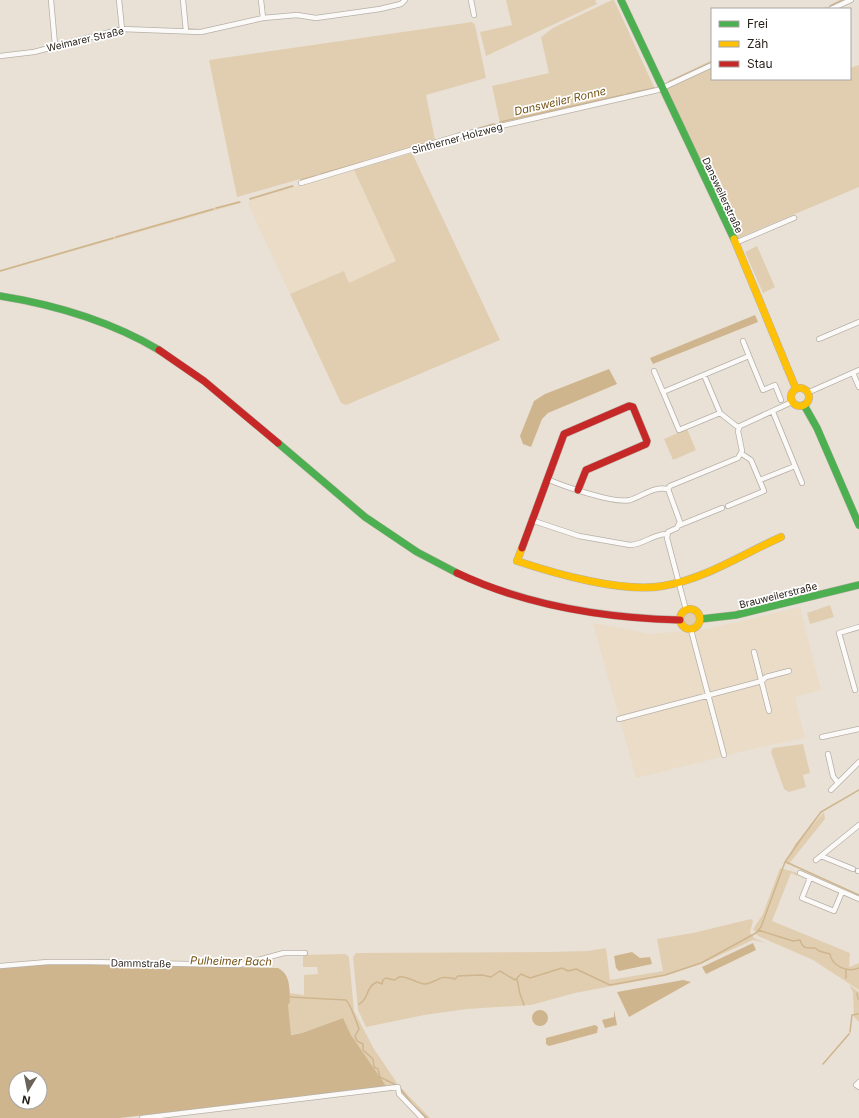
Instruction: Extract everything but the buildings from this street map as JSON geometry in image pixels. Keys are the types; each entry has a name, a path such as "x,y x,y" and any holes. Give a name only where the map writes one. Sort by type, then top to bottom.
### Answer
{"main road":[{"name":"Dansweilerstraße","path":"621,0 735,243 786,358 796,389"},
{"path":"0,296 46,304 77,313 117,329 160,352 217,392 364,516 432,560 472,580 530,600 599,616 633,619 680,620"},
{"path":"796,389 801,389 807,393 808,398 804,405 796,406 792,402 791,395 796,389"},
{"path":"804,405 816,428 859,525"},
{"path":"578,490 586,470 646,444 647,441 633,407 629,406 567,431 564,434 517,561 533,567 570,576 647,588 661,587 678,582 781,537"},
{"name":"Brauweilerstraße","path":"701,619 736,615 859,585"},
{"path":"690,609 697,612 701,619 699,625 691,630 683,627 680,620 681,615 686,610 690,609"}],"street":[{"path":"51,0 55,45"},
{"path":"119,0 122,29"},
{"path":"183,0 186,31"},
{"path":"261,0 263,18"},
{"name":"Weimarer Straße","path":"0,56 25,53 122,29 201,32 263,18 297,15 316,18 380,9 401,4 405,0"},
{"path":"471,0 474,15"},
{"path":"833,8 851,0"},
{"name":"Sintherner Holzweg","path":"301,183 458,136 662,88 711,65"},
{"path":"735,243 794,218"},
{"path":"819,339 859,322"},
{"path":"743,341 763,390 775,385 781,400"},
{"path":"663,392 749,356"},
{"path":"807,393 859,370"},
{"path":"654,371 679,430 720,413"},
{"path":"853,373 859,387"},
{"path":"704,375 720,413 739,428 742,454 751,460 764,491 728,506"},
{"path":"739,428 792,402"},
{"path":"773,412 802,483"},
{"path":"668,489 670,486 738,458 742,454"},
{"path":"760,480 795,466"},
{"path":"547,479 592,495 627,500 660,487 668,489"},
{"path":"668,489 680,525"},
{"path":"531,520 579,536 637,544 657,535 667,534 678,528 680,525 722,508"},
{"path":"667,534 686,610"},
{"path":"855,690 839,633 859,627"},
{"path":"691,630 724,755"},
{"path":"754,652 769,711"},
{"path":"619,719 709,697 762,682 766,677 789,671"},
{"path":"822,737 859,729"},
{"path":"828,754 833,776 838,783"},
{"path":"832,790 859,762"},
{"path":"816,860 859,825"},
{"path":"821,856 857,870"},
{"path":"800,873 859,899"},
{"path":"810,878 802,898 834,911 842,892"},
{"name":"Dammstraße","path":"0,966 48,962 239,964 284,953 305,953"},
{"path":"859,1082 856,1085 859,1087"},
{"path":"142,1118 398,1087 399,1094 422,1118"}],"shaded area":[{"path":"506,0 595,0 597,4 486,56 480,32 512,25"},
{"path":"614,0 655,89 500,123 492,86 549,73 541,37 553,28"},
{"path":"472,22 475,25 486,78 426,95 435,140 494,123 494,125 302,181 300,179 237,197 209,60"},
{"path":"711,60 711,63 669,83 668,81"},
{"path":"859,65 859,187 736,239 666,89 711,67 711,80 851,80 851,68"},
{"path":"412,153 500,340 346,405 341,403 290,294 344,271 349,283 396,261 354,170"},
{"path":"354,170 397,261 349,283 344,271 290,294 248,204 250,200"},
{"path":"292,185 293,187 250,200 249,198"},
{"path":"239,201 240,203 0,272 0,270"},
{"path":"757,246 775,287 763,293 745,252"},
{"path":"755,315 758,322 653,364 650,358"},
{"path":"609,369 617,384 548,413 542,419 531,447 523,444 520,436 534,401 545,394"},
{"path":"687,429 696,450 673,460 664,439"},
{"path":"830,605 834,617 810,624 807,613"},
{"path":"800,607 821,690 795,697 805,738 765,746 636,778 593,623 651,634 707,629"},
{"path":"690,611 696,613 698,619 696,625 690,627 684,625 682,619 684,613"},
{"path":"803,744 810,773 803,775 806,787 789,792 784,789 771,752 773,748"},
{"path":"824,812 825,819 788,865 786,863 795,844"},
{"path":"780,868 798,873 797,876 791,873 772,921 850,953 849,967 859,963 859,990 813,960 758,936 753,929 763,914"},
{"path":"751,919 753,921 750,932 754,938 766,943 753,940 703,963 665,976 575,993 531,1005 467,1009 424,1015 366,1027 358,1010 353,957 356,953 548,952 588,951 606,948 610,980 663,971 657,939 693,933"},
{"path":"753,943 756,950 706,974 702,967"},
{"path":"632,952 640,958 650,957 652,964 619,971 616,968 614,956"},
{"path":"345,954 349,957 354,1011 374,1049 397,1083 394,1085 386,1086 382,1081 351,1035 343,1018 302,1033 232,1041 0,976 278,968 282,970 286,976 290,993 304,995 304,975 318,974 317,967 303,967 303,955"},
{"path":"48,964 278,968 285,974 289,987 290,1002 288,1005 291,1035 302,1033 343,1018 351,1035 386,1086 120,1118 0,1118 0,968"},
{"path":"683,980 691,982 629,1017 617,992"},
{"path":"849,985 859,992 859,1022 854,1017 853,992"},
{"path":"540,1010 546,1012 548,1018 546,1024 540,1026 534,1024 532,1018 534,1012"},
{"path":"614,1010 617,1025 605,1028 602,1020 614,1017"},
{"path":"595,1025 598,1027 597,1033 549,1046 546,1044 546,1038"},
{"path":"402,1089 430,1118 424,1118 399,1091"}],"waterway":[{"name":"Dansweiler Ronne","path":"830,6 842,0"},
{"name":"Dansweiler Ronne","path":"669,82 711,62"},
{"name":"Dansweiler Ronne","path":"627,94 654,88"},
{"name":"Dansweiler Ronne","path":"500,122 623,95"},
{"name":"Dansweiler Ronne","path":"473,130 494,124"},
{"name":"Dansweiler Ronne","path":"321,174 363,162"},
{"name":"Dansweiler Ronne","path":"301,180 315,176"},
{"name":"Dansweiler Ronne","path":"250,199 293,186"},
{"name":"Dansweiler Ronne","path":"216,208 240,202"},
{"name":"Dansweiler Ronne","path":"116,237 213,209"},
{"name":"Dansweiler Ronne","path":"0,271 113,238"},
{"name":"Pulheimer Bach","path":"359,1004 364,1000 373,984 377,982 382,984 383,980 386,978 395,980 402,977 426,984 442,978 455,979 458,976 482,975 491,977 500,971 515,980 521,974 530,978 562,968 568,971 576,969 610,985 665,975 701,963 756,933 761,927 785,862 803,836 821,812 859,790"},
{"path":"786,862 859,895"},
{"path":"758,930 793,941 800,940 802,945 805,947 815,948 819,951 830,954 834,962 845,969 850,970 859,968"},
{"path":"846,970 846,978"},
{"path":"517,979 524,1005"},
{"path":"857,993 858,999"},
{"path":"290,997 346,1000 352,1009 359,1029 355,1036 357,1041 363,1044 363,1050 373,1059 374,1067 378,1069 380,1077 398,1086"},
{"path":"850,1032 852,1015 858,1014"},
{"path":"823,1064 849,1034"},
{"path":"400,1088 413,1105 427,1118"}],"traffic: fast":[{"path":"621,0 734,239"},
{"path":"0,296 62,309 121,331 159,350"},
{"path":"804,405 817,428 859,525"},
{"path":"278,443 365,517 417,552 457,573"},
{"path":"701,619 736,615 859,585"}],"traffic: slow":[{"path":"734,239 796,389"},
{"path":"800,388 806,391 809,397 806,403 800,406 794,403 791,397 794,391 800,388"},
{"path":"522,548 517,561 590,581 610,585 647,587 679,583 694,578 781,537"},
{"path":"686,609 694,609 700,615 700,619 700,623 694,629 686,629 680,623 680,615 686,609"}],"traffic: jam":[{"path":"159,350 204,381 278,443"},
{"path":"522,548 564,434 629,406 633,407 647,441 646,444 586,470 578,490"},
{"path":"457,573 511,594 566,608 594,613 651,619 680,620"}]}
